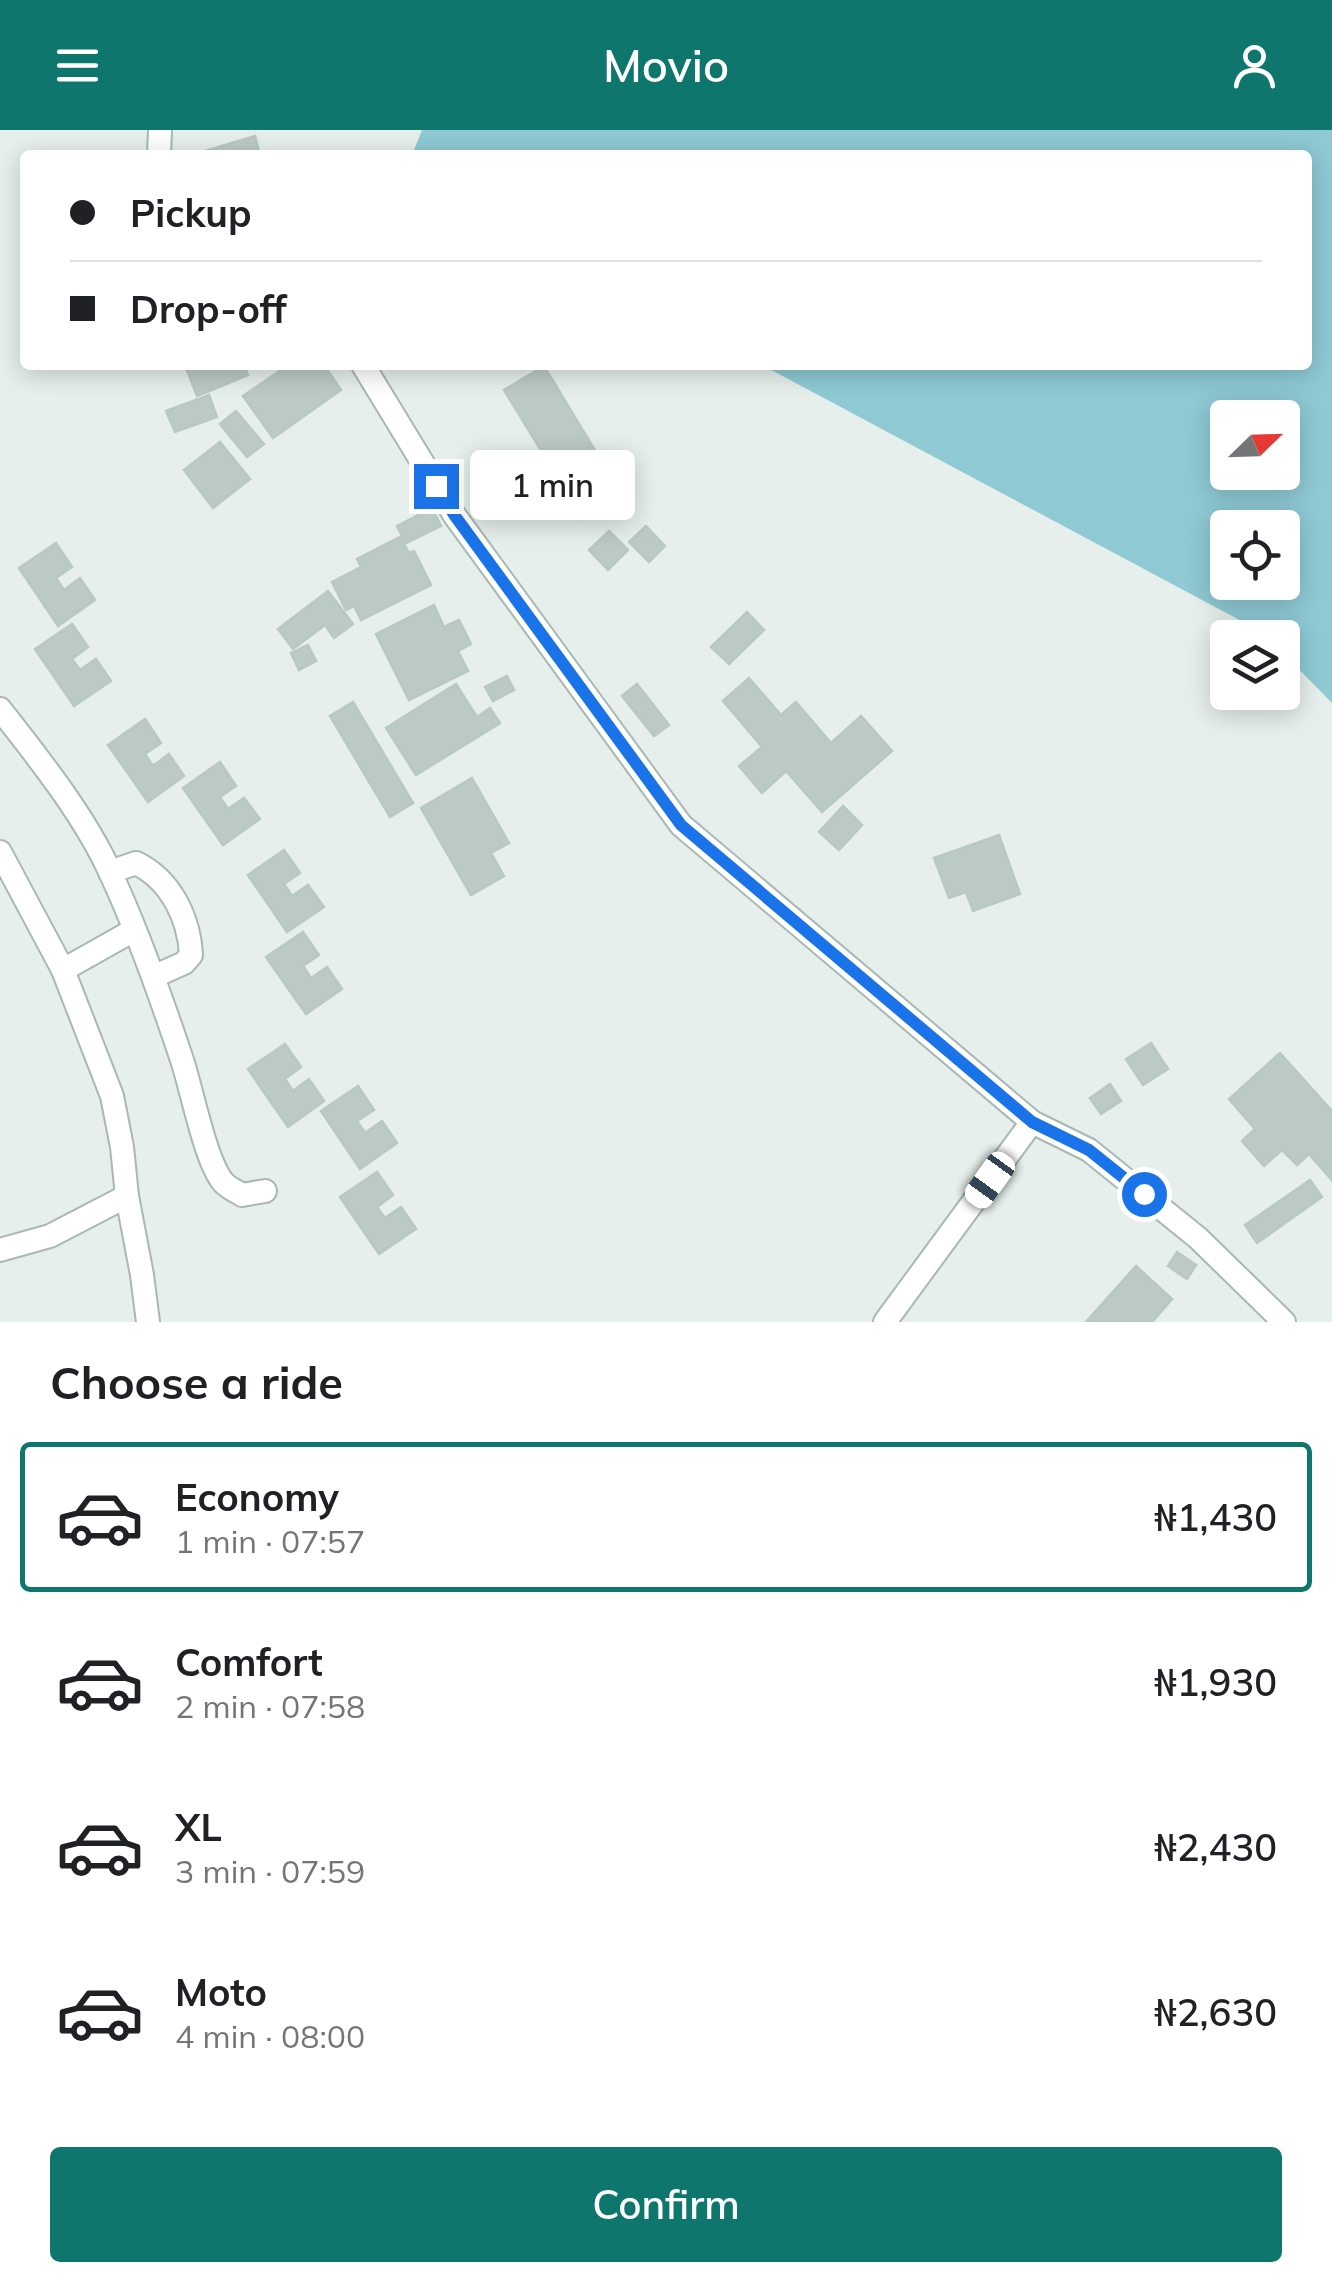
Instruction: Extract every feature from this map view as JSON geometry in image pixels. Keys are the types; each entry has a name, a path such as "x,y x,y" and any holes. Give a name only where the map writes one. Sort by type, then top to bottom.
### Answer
{"street":[{"path":"366,370 455,516 681,825 1032,1122 1089,1150 1198,1238 1284,1322"},
{"path":"0,709 68,800 110,872 155,976 214,1167 226,1186 242,1195 265,1191"},
{"path":"0,852 63,970 112,1096 148,1322"},
{"path":"110,872 136,864 150,870 176,902 186,922 191,954 184,963 155,976"},
{"path":"63,970 134,930"},
{"path":"885,1322 1032,1122"},
{"path":"0,1250 50,1236 127,1196"}],"water":[{"path":"422,130 1332,130 1332,703 1300,670 1300,620 1240,620 771,370 1312,370 1312,150 414,150"}],"building":[{"path":"255,136 259,150 208,150"},
{"path":"187,370 246,370 248,375 197,396"},
{"path":"281,370 327,370 341,390 273,438 243,396"},
{"path":"537,370 546,370 622,495 583,519 504,390"},
{"path":"209,395 217,417 175,432 166,411"},
{"path":"236,411 264,444 247,457 220,424"},
{"path":"220,442 250,479 213,508 184,470"},
{"path":"432,508 441,526 406,543 397,526"},
{"path":"646,526 665,546 649,562 629,542"},
{"path":"609,531 628,550 608,570 589,550"},
{"path":"400,537 409,553 414,551 431,585 361,620 354,606 346,610 332,582 361,567 357,559"},
{"path":"56,543 72,567 56,578 64,590 80,578 95,600 58,626 19,568"},
{"path":"328,591 353,624 334,638 325,625 293,649 278,629"},
{"path":"434,605 444,627 459,620 471,644 458,651 468,671 409,700 376,634"},
{"path":"747,612 764,630 729,664 711,647"},
{"path":"72,624 88,647 72,659 80,670 96,659 111,681 74,706 35,649"},
{"path":"308,645 316,661 299,670 291,653"},
{"path":"507,676 514,690 493,701 485,687"},
{"path":"749,678 781,715 796,702 831,743 861,716 892,751 822,812 786,771 762,793 739,766 762,747 723,701"},
{"path":"456,684 477,717 490,708 500,723 416,775 386,728"},
{"path":"637,684 669,725 654,736 622,696"},
{"path":"353,702 413,803 390,817 330,716"},
{"path":"145,719 161,743 145,754 153,766 169,754 184,776 148,802 108,745"},
{"path":"220,762 236,786 220,797 228,809 244,798 260,819 223,845 183,788"},
{"path":"472,778 509,843 491,853 504,876 471,895 421,808"},
{"path":"843,806 862,825 839,850 819,832"},
{"path":"999,835 1020,894 973,911 966,892 949,898 934,858"},
{"path":"284,850 300,873 284,884 292,896 308,885 324,907 287,932 248,875"},
{"path":"303,932 319,955 303,966 311,978 327,967 342,989 306,1014 266,957"},
{"path":"1151,1043 1168,1069 1143,1085 1126,1059"},
{"path":"285,1044 301,1067 285,1079 293,1091 309,1079 324,1101 288,1127 248,1069"},
{"path":"1280,1053 1332,1111 1332,1180 1309,1154 1297,1165 1282,1150 1264,1166 1242,1141 1255,1129 1229,1099"},
{"path":"1110,1084 1121,1101 1101,1114 1090,1098"},
{"path":"358,1086 374,1110 357,1121 365,1133 382,1121 397,1143 360,1169 321,1111"},
{"path":"377,1172 393,1195 377,1207 385,1218 401,1207 416,1229 379,1254 340,1197"},
{"path":"1310,1180 1322,1197 1257,1243 1245,1225"},
{"path":"1177,1252 1196,1265 1187,1279 1168,1266"},
{"path":"1136,1266 1172,1299 1152,1322 1086,1322"}],"route":[{"path":"436,486 681,825 1032,1122 1089,1150 1144,1194"}]}
